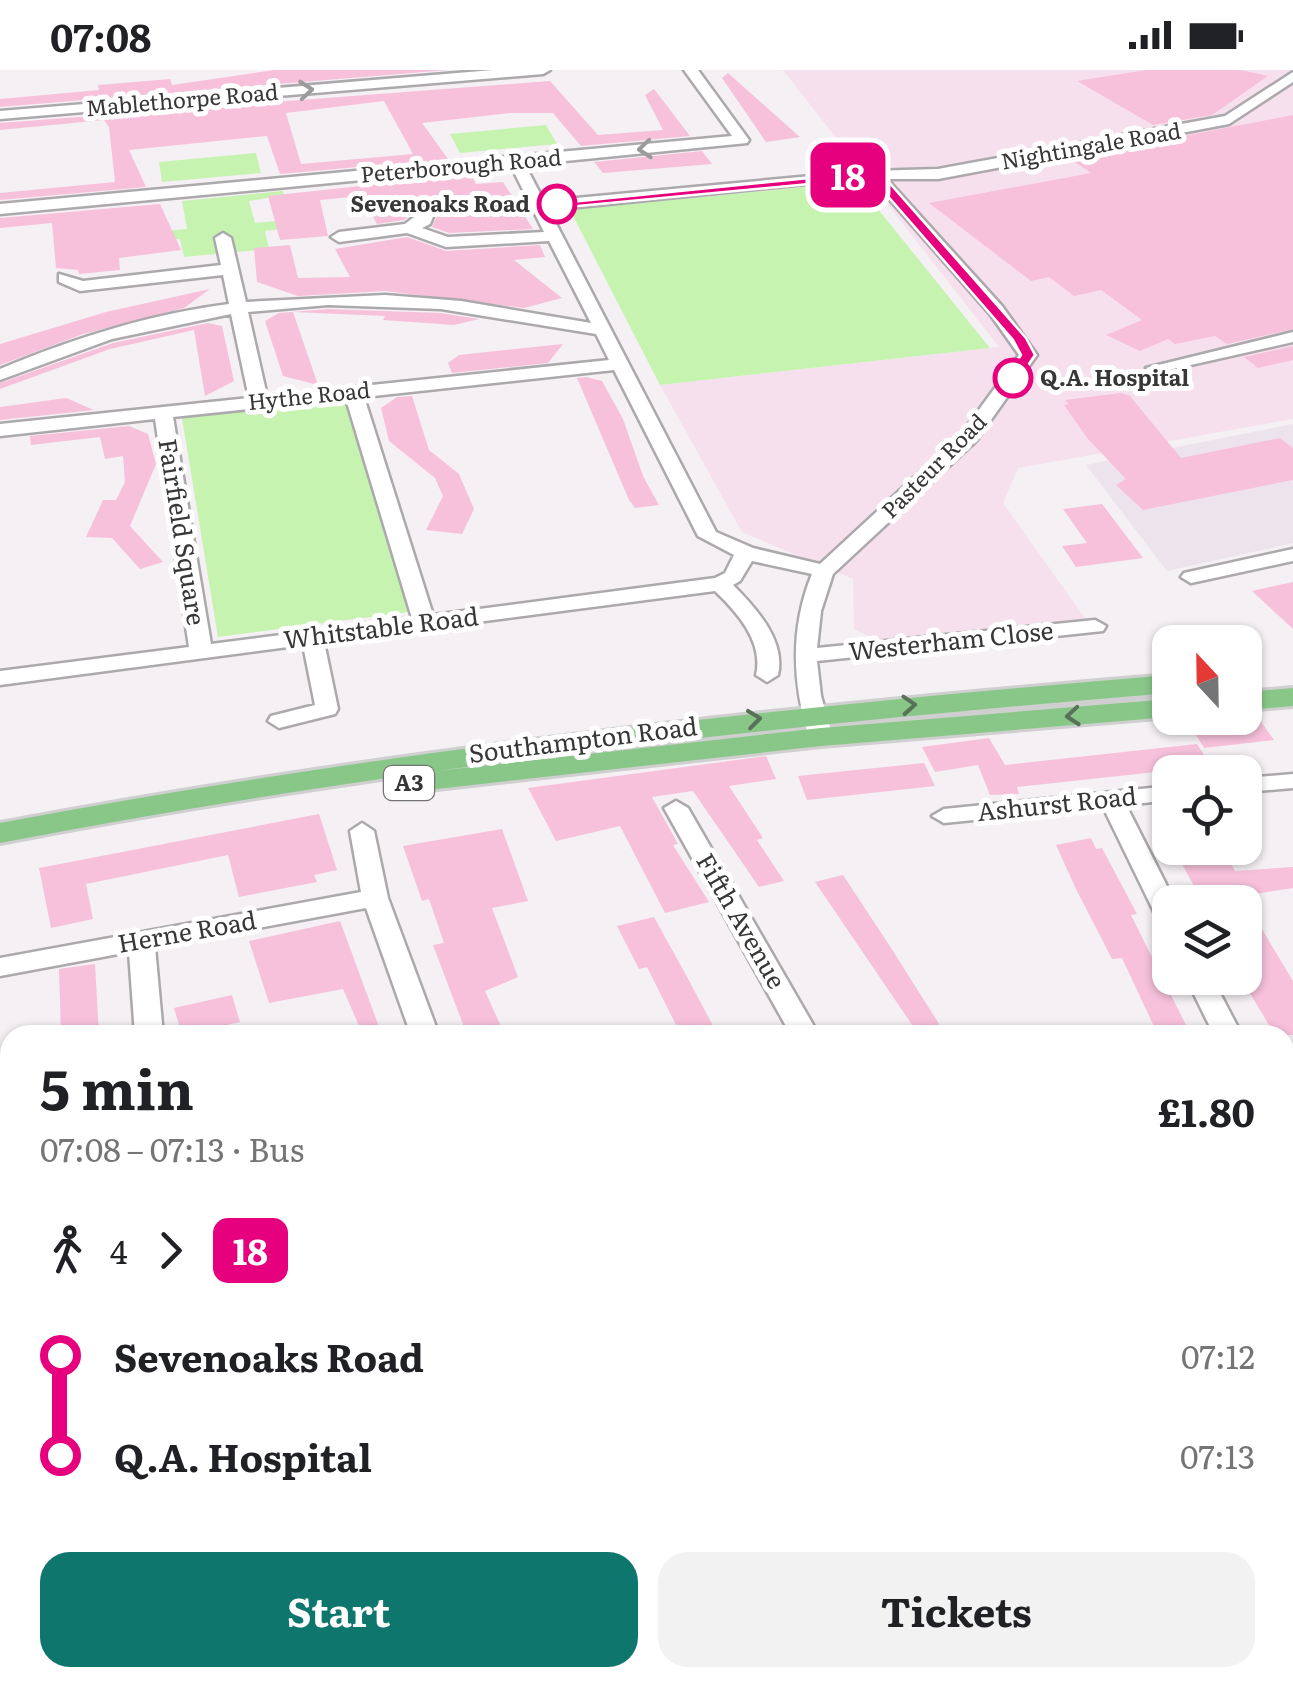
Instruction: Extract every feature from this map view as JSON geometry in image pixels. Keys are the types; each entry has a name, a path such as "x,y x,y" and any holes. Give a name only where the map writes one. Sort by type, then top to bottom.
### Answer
{"main road":[{"path":"1262,678 1293,675"},
{"name":"Southampton Road","path":"0,853 347,790 817,725 1152,686"},
{"path":"1262,700 1293,697"},
{"name":"Southampton Road","path":"0,833 140,805 462,754 817,725 1152,709"}],"street":[{"name":"Mablethorpe Road","path":"0,116 543,70"},
{"name":"Peterborough Road","path":"0,208 742,140 691,70"},
{"name":"Nightingale Road","path":"875,174 938,174 1229,120 1293,76"},
{"path":"516,161 708,536 746,553 824,572"},
{"name":"Pasteur Road","path":"817,725 806,656 812,596 824,572 969,436 1028,355 996,310 875,174"},
{"path":"540,206 806,179"},
{"path":"339,237 408,228 424,220 427,212"},
{"path":"408,228 446,242 553,236"},
{"path":"223,238 259,401"},
{"path":"64,278 80,286 230,268"},
{"path":"0,375 107,336 238,307 329,299 482,308 576,329 599,329"},
{"path":"1155,368 1293,337"},
{"name":"Hythe Road","path":"0,430 618,364"},
{"path":"352,391 424,622"},
{"name":"Fairfield Square","path":"162,412 201,652"},
{"path":"746,553 733,577 720,584 736,598 770,656 767,675"},
{"path":"1191,577 1293,555"},
{"name":"Whitstable Road","path":"0,678 720,584"},
{"name":"Westerham Close","path":"806,656 1095,626"},
{"path":"279,722 326,709 312,637"},
{"path":"1262,784 1293,781"},
{"name":"Ashurst Road","path":"944,816 1152,795"},
{"path":"1111,798 1154,885"},
{"name":"Fifth Avenue","path":"676,808 799,1025"},
{"path":"362,832 375,898 422,1025"},
{"name":"Herne Road","path":"0,967 375,898"},
{"path":"141,940 148,1025"},
{"path":"1208,995 1223,1025"}],"shaded area":[{"path":"783,70 1293,70 1293,419 1018,468 1003,503 1087,621 878,641 854,629 853,579 742,532 660,385 999,347"},
{"path":"1293,424 1293,543 1167,571 1086,465"}],"green space":[{"path":"546,125 557,144 460,153 450,134"},
{"path":"256,153 261,173 162,182 159,162"},
{"path":"856,182 990,348 660,385 570,210"},
{"path":"283,191 284,195 249,201 255,223 286,220 288,228 265,231 269,249 184,257 180,239 156,241 155,232 187,229 182,201"},
{"path":"348,398 408,612 218,637 182,418"}],"building":[{"path":"274,70 448,70 0,107 0,99 99,90 98,85 170,79 172,85"},
{"path":"1146,70 1241,70 1268,76 1212,115 1153,125 1077,81"},
{"path":"728,73 800,137 766,142 722,78"},
{"path":"550,81 598,135 663,130 645,95 654,89 690,136 581,146 553,113 511,113 422,123 448,159 280,174 267,136 129,150 146,187 0,200 0,193 115,182 109,127 104,120 0,130 0,123","holes":["384,101 413,154 301,164 286,113"]},
{"path":"1293,115 1293,329 1227,344 1215,336 1175,344 1168,339 1140,351 1106,335 1142,320 1101,290 1074,296 1049,277 1031,281 929,203 1091,173 1069,158"},
{"path":"702,151 712,164 603,173 594,162"},
{"path":"471,174 476,184 503,182 533,229 449,233 432,227 439,211 427,203 404,220 377,224 361,196 320,200 328,236 280,240 268,196"},
{"path":"160,204 181,250 119,258 120,270 79,274 78,270 56,268 52,223 0,228 0,218"},
{"path":"407,237 446,251 540,245 545,257 514,260 562,298 524,308 385,291 298,296 257,282 254,248 290,245 298,278 350,277 335,249"},
{"path":"210,289 184,308 83,334 0,365 0,344 106,312"},
{"path":"328,309 441,313 479,319 454,325 383,320 385,316 293,312 318,385 283,376 265,321 279,313"},
{"path":"208,323 222,326 234,381 205,396 194,330 110,349 0,389 0,383 113,343"},
{"path":"563,344 548,363 452,373 448,363 459,355"},
{"path":"1293,346 1293,360 1258,368 1244,357"},
{"path":"577,378 602,381 623,419 643,476 659,505 635,508 629,500"},
{"path":"1121,393 1130,396 1181,458 1280,438 1293,448 1293,480 1143,510 1116,485 1126,479 1088,439 1064,405 1069,404 1065,400"},
{"path":"412,396 429,450 459,474 474,509 462,534 426,530 443,496 435,478 389,441 381,408 397,397"},
{"path":"66,398 94,410 0,420 0,407"},
{"path":"129,426 148,434 156,464 130,526 163,562 140,569 112,538 86,537 103,500 116,500 125,482 123,456 105,459 100,437 31,445 30,436"},
{"path":"1102,504 1143,558 1076,567 1062,546 1087,543 1063,509"},
{"path":"1293,582 1293,629 1252,591"},
{"path":"1262,723 1274,740 1204,748 1196,735 1262,735"},
{"path":"989,738 1005,765 1197,744 1204,755 1152,755 1152,772 1017,787 1019,794 990,795 978,765 935,772 922,747"},
{"path":"766,756 776,779 729,786 763,838 757,840 784,881 759,887 693,791 652,797 678,844 673,845 709,902 665,913 620,826 556,841 528,788"},
{"path":"924,763 935,786 807,800 798,776"},
{"path":"319,814 337,870 314,875 317,882 239,897 228,855 86,884 93,919 51,928 39,868"},
{"path":"502,829 528,901 492,908 518,977 485,991 500,1025 463,1025 433,945 444,943 429,899 422,901 403,846"},
{"path":"1091,838 1096,849 1102,848 1137,914 1131,915 1152,957 1152,995 1171,995 1186,1025 1153,1025 1122,958 1112,959 1056,845"},
{"path":"1182,865 1232,865 1235,871 1293,867 1293,888 1262,893 1262,885 1194,885"},
{"path":"843,875 940,1025 912,1025 815,882"},
{"path":"654,917 713,1025 676,1025 647,967 639,969 617,926"},
{"path":"340,921 378,1025 359,1025 343,989 269,1003 249,941"},
{"path":"1262,929 1293,981 1293,1025 1269,1025 1251,995 1262,995"},
{"path":"95,964 98,1025 61,1025 59,969"},
{"path":"232,995 240,1022 179,1025 174,1008"}],"bus line":[{"name":"18","path":"557,204 875,174 1019,338 1028,355 1013,378"}],"place":[{"name":"Sevenoaks Road","path":"557,204"},
{"name":"Q.A. Hospital","path":"1013,378"}]}
